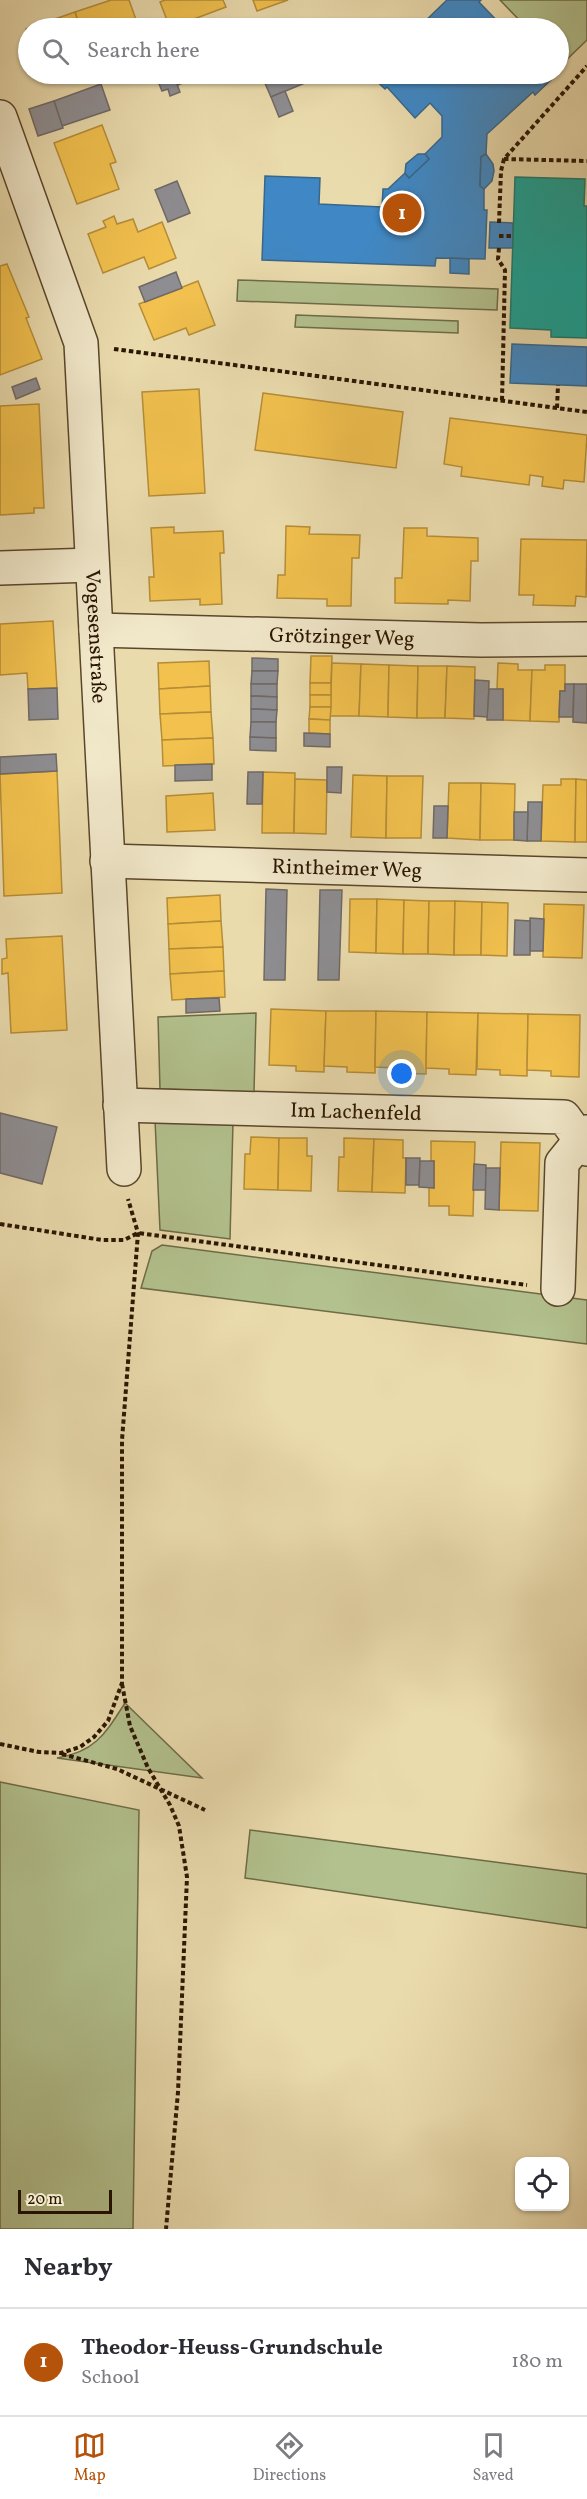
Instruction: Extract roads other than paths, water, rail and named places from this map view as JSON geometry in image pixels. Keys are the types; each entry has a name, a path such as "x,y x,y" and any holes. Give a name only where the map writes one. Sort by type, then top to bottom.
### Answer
{"street":[{"name":"Vogesenstraße","path":"0,117 81,343 124,1169"},
{"path":"0,568 92,565"},
{"name":"Grötzinger Weg","path":"96,630 513,641 587,639"},
{"name":"Rintheimer Weg","path":"108,861 587,875"},
{"name":"Im Lachenfeld","path":"120,1105 564,1117 584,1140"},
{"path":"558,1289 562,1163 584,1140"}],"place":[{"name":"Theodor-Heuss-Grundschule","path":"402,213"}]}
